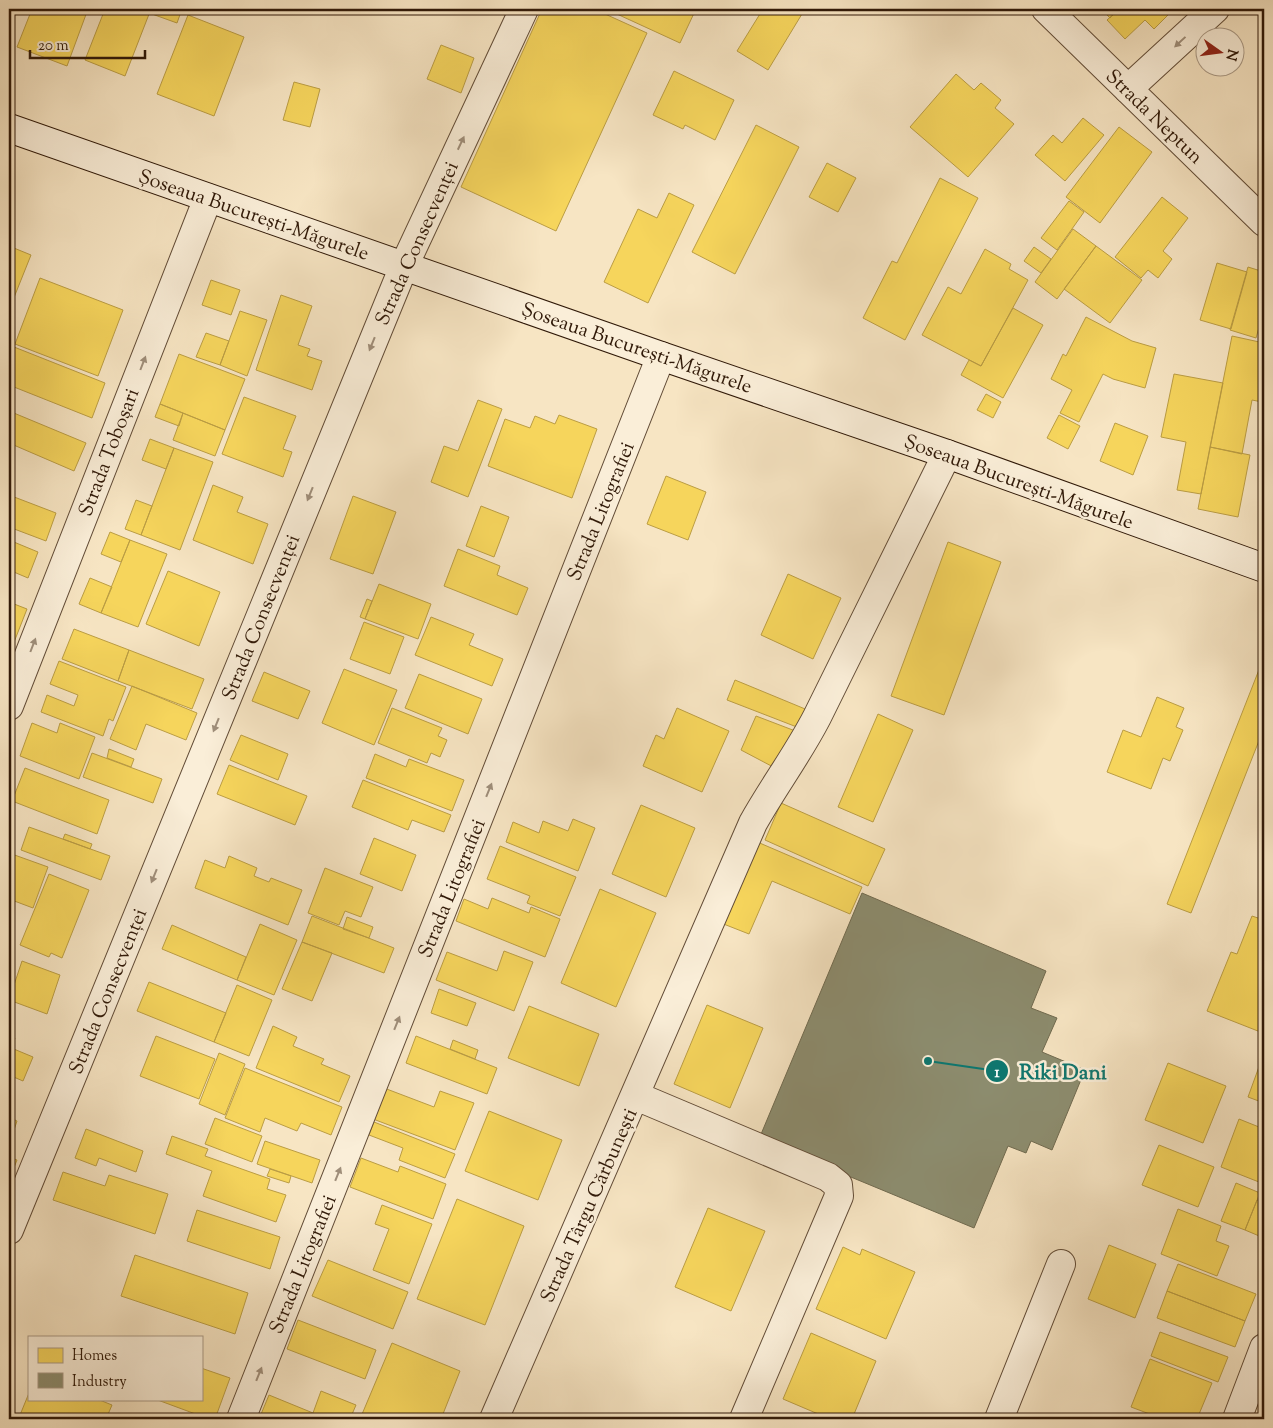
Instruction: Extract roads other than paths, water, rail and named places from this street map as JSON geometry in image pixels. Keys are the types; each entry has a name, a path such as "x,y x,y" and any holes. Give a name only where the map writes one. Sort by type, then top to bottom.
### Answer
{"street":[{"name":"Strada Consecvenței","path":"9,1230 404,266 524,9"},
{"name":"Strada Neptun","path":"1046,9 1264,222"},
{"path":"1128,89 1215,9"},
{"name":"Șoseaua București-Măgurele","path":"9,128 946,454 1264,568"},
{"name":"Strada Toboșari","path":"9,706 208,198"},
{"name":"Strada Litografiei","path":"241,1419 661,356"},
{"path":"636,1096 753,824 818,717 946,454"},
{"name":"Strada Târgu Cărbunești","path":"494,1419 636,1096 828,1177 838,1185 839,1196 744,1419"},
{"path":"1000,1419 1061,1264"},
{"path":"1237,1419 1264,1348"}],"place":[{"name":"Riki Dani","path":"928,1061"}]}
